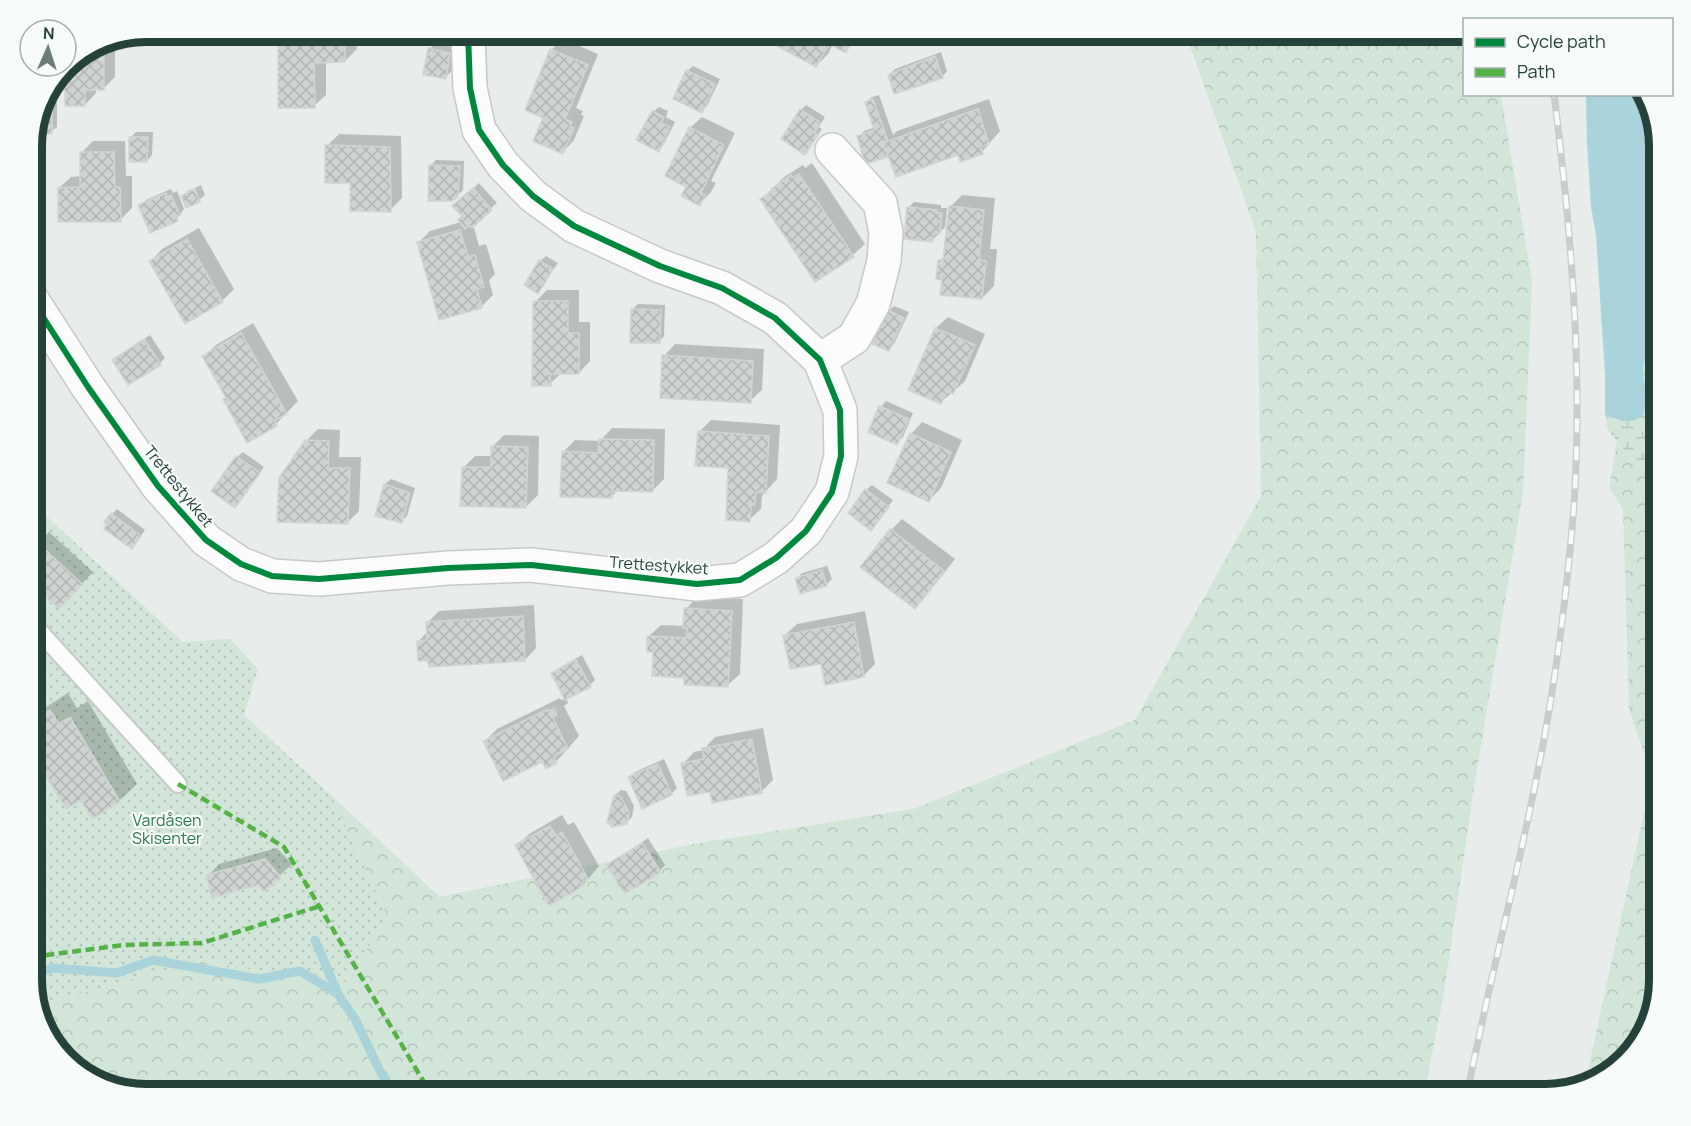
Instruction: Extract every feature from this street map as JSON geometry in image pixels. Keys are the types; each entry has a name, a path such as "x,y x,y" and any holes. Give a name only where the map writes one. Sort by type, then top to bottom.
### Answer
{"street":[{"name":"Trettestykket","path":"42,316 87,387 158,486 206,540 241,564 272,576 319,579 448,568 531,565 697,584 740,580 776,558 806,531 832,492 841,456 840,410 820,360 775,318 722,288 660,266 574,226 533,196 503,165 479,130 470,88 468,42"},
{"path":"820,360 854,338 873,304 884,261 886,232 880,203 832,150"}],"lane":[{"path":"42,634 178,784"}],"green space":[{"path":"1189,42 1463,42 1463,96 1501,96 1532,281 1523,492 1473,794 1444,993 1426,1084 146,1084 133,1083 100,1073 73,1053 56,1032 45,1003 204,959 340,989 388,918 331,795 440,897 693,844 913,809 1135,720 1261,496 1256,232"},
{"path":"1649,348 1649,473 1635,463 1608,430 1605,415 1617,421 1646,404 1643,369"},
{"path":"1617,442 1635,463 1649,473 1649,767 1629,710 1623,509 1609,488"},
{"name":"Vardåsen Skisenter","path":"42,512 183,642 230,639 258,669 244,715 331,795 388,918 340,989 204,959 45,1003 42,987"},
{"path":"1649,790 1648,993 1638,1026 1623,1049 1614,1058 1587,1075"}],"water":[{"path":"1586,96 1636,96 1647,126 1649,146 1649,348 1643,375 1646,392 1644,412 1640,417 1630,421 1618,420 1605,415 1605,374 1596,235 1591,207"}],"building":[{"path":"278,42 345,42 345,62 314,63 315,108 278,108"},
{"path":"777,42 845,42 850,44 846,53 829,44 816,67 775,45"},
{"path":"428,48 450,53 446,79 423,75"},
{"path":"550,49 588,65 565,119 572,122 570,127 574,128 563,154 533,141 543,118 525,110"},
{"path":"104,52 104,90 85,90 85,106 65,106 65,90 59,90 64,83 68,78 78,78 78,67"},
{"path":"935,56 943,78 894,94 888,75"},
{"path":"686,70 715,84 702,113 673,99"},
{"path":"873,99 888,141 883,143 888,157 865,164 857,136 874,130 865,102"},
{"path":"52,104 52,104 52,134 43,134"},
{"path":"800,109 821,123 814,133 818,135 805,155 781,139"},
{"path":"978,109 989,144 981,147 983,154 960,162 958,155 896,177 883,143"},
{"path":"652,111 664,117 661,123 670,127 659,152 636,140"},
{"path":"689,127 724,145 701,193 705,195 700,206 681,196 686,187 665,176"},
{"path":"129,137 148,137 147,162 129,162"},
{"path":"325,145 390,147 391,212 350,211 350,183 325,183"},
{"path":"80,152 114,152 115,187 120,187 121,222 58,222 58,188 80,187"},
{"path":"429,165 460,166 458,197 452,201 428,201"},
{"path":"799,174 854,257 815,282 760,199 791,175 792,178"},
{"path":"473,188 492,210 472,228 469,225 465,229 458,220 462,216 452,206"},
{"path":"195,189 200,202 186,208 181,196"},
{"path":"166,193 167,197 171,195 180,215 176,217 178,221 150,233 138,205"},
{"path":"949,206 984,210 979,260 986,261 982,299 940,295 942,280 936,279 938,260 943,260"},
{"path":"907,207 937,210 937,213 942,213 940,234 934,233 933,242 904,239"},
{"path":"460,230 468,257 475,255 484,287 477,289 482,308 439,320 417,242"},
{"path":"187,239 223,302 185,324 149,261"},
{"path":"539,260 553,269 538,294 524,285"},
{"path":"533,301 568,301 568,333 579,333 579,374 550,374 551,386 532,386"},
{"path":"631,309 661,310 660,343 630,343"},
{"path":"888,310 904,318 889,351 872,344"},
{"path":"935,328 975,345 953,394 947,391 941,404 908,390"},
{"path":"241,333 287,414 275,420 277,426 247,443 223,399 226,398 202,356"},
{"path":"144,339 161,365 128,385 112,360"},
{"path":"662,355 753,361 751,403 660,398"},
{"path":"879,406 909,419 897,445 868,432"},
{"path":"698,431 769,436 766,493 756,492 755,505 751,505 750,522 726,520 728,468 695,466"},
{"path":"910,433 951,452 929,502 887,483"},
{"path":"599,439 654,440 653,492 612,491 612,498 560,497 562,451 598,453"},
{"path":"305,440 329,441 328,468 350,468 348,524 277,522 279,478"},
{"path":"491,446 528,447 526,508 460,506 462,467 491,467"},
{"path":"236,456 260,473 235,508 211,491"},
{"path":"384,484 410,493 402,523 375,516"},
{"path":"865,489 889,507 871,531 848,513"},
{"path":"111,513 141,536 132,549 104,529 107,524 104,522"},
{"path":"890,529 944,571 915,609 860,567"},
{"path":"42,547 82,584 59,609 46,597 43,600"},
{"path":"822,570 827,586 800,594 795,578"},
{"path":"684,608 732,611 728,687 684,685 684,678 652,676 653,652 647,652 647,636 686,638 687,628 683,628"},
{"path":"523,616 525,661 429,667 428,661 418,661 417,641 427,640 426,622"},
{"path":"854,622 864,677 825,685 821,664 790,669 783,635"},
{"path":"576,660 591,687 565,700 551,673"},
{"path":"554,708 557,715 553,718 568,749 554,756 557,763 546,769 542,762 503,781 483,741"},
{"path":"50,710 59,724 70,717 120,802 92,819 81,800 66,809 42,769 42,715"},
{"path":"752,739 762,793 712,803 710,792 687,796 681,763 704,759 702,748"},
{"path":"658,764 672,795 642,809 628,777"},
{"path":"614,795 620,796 629,812 627,824 612,827 607,822"},
{"path":"550,826 556,836 562,832 588,879 582,882 584,886 549,906 515,845"},
{"path":"642,843 661,872 625,894 606,865"},
{"path":"265,859 281,877 264,892 258,885 212,898 206,875"}],"waterway":[{"path":"315,940 338,994 355,1019 388,1084"},
{"path":"42,972 53,968 117,973 153,960 259,979 300,971 338,994"}],"railway":[{"path":"1469,1084 1528,819 1550,708 1561,634 1574,505 1577,402 1574,299 1566,196 1554,96"}],"marked path":[{"path":"178,784 284,847 425,1084"},
{"path":"42,956 123,945 202,943 320,906"}],"cycle path":[{"path":"42,316 88,387 158,486 206,540 241,564 272,576 319,579 448,568 531,565 697,584 740,580 776,558 806,531 832,492 841,456 840,410 820,360 775,318 722,288 660,266 574,226 533,196 503,165 479,130 470,88 468,42"}]}
